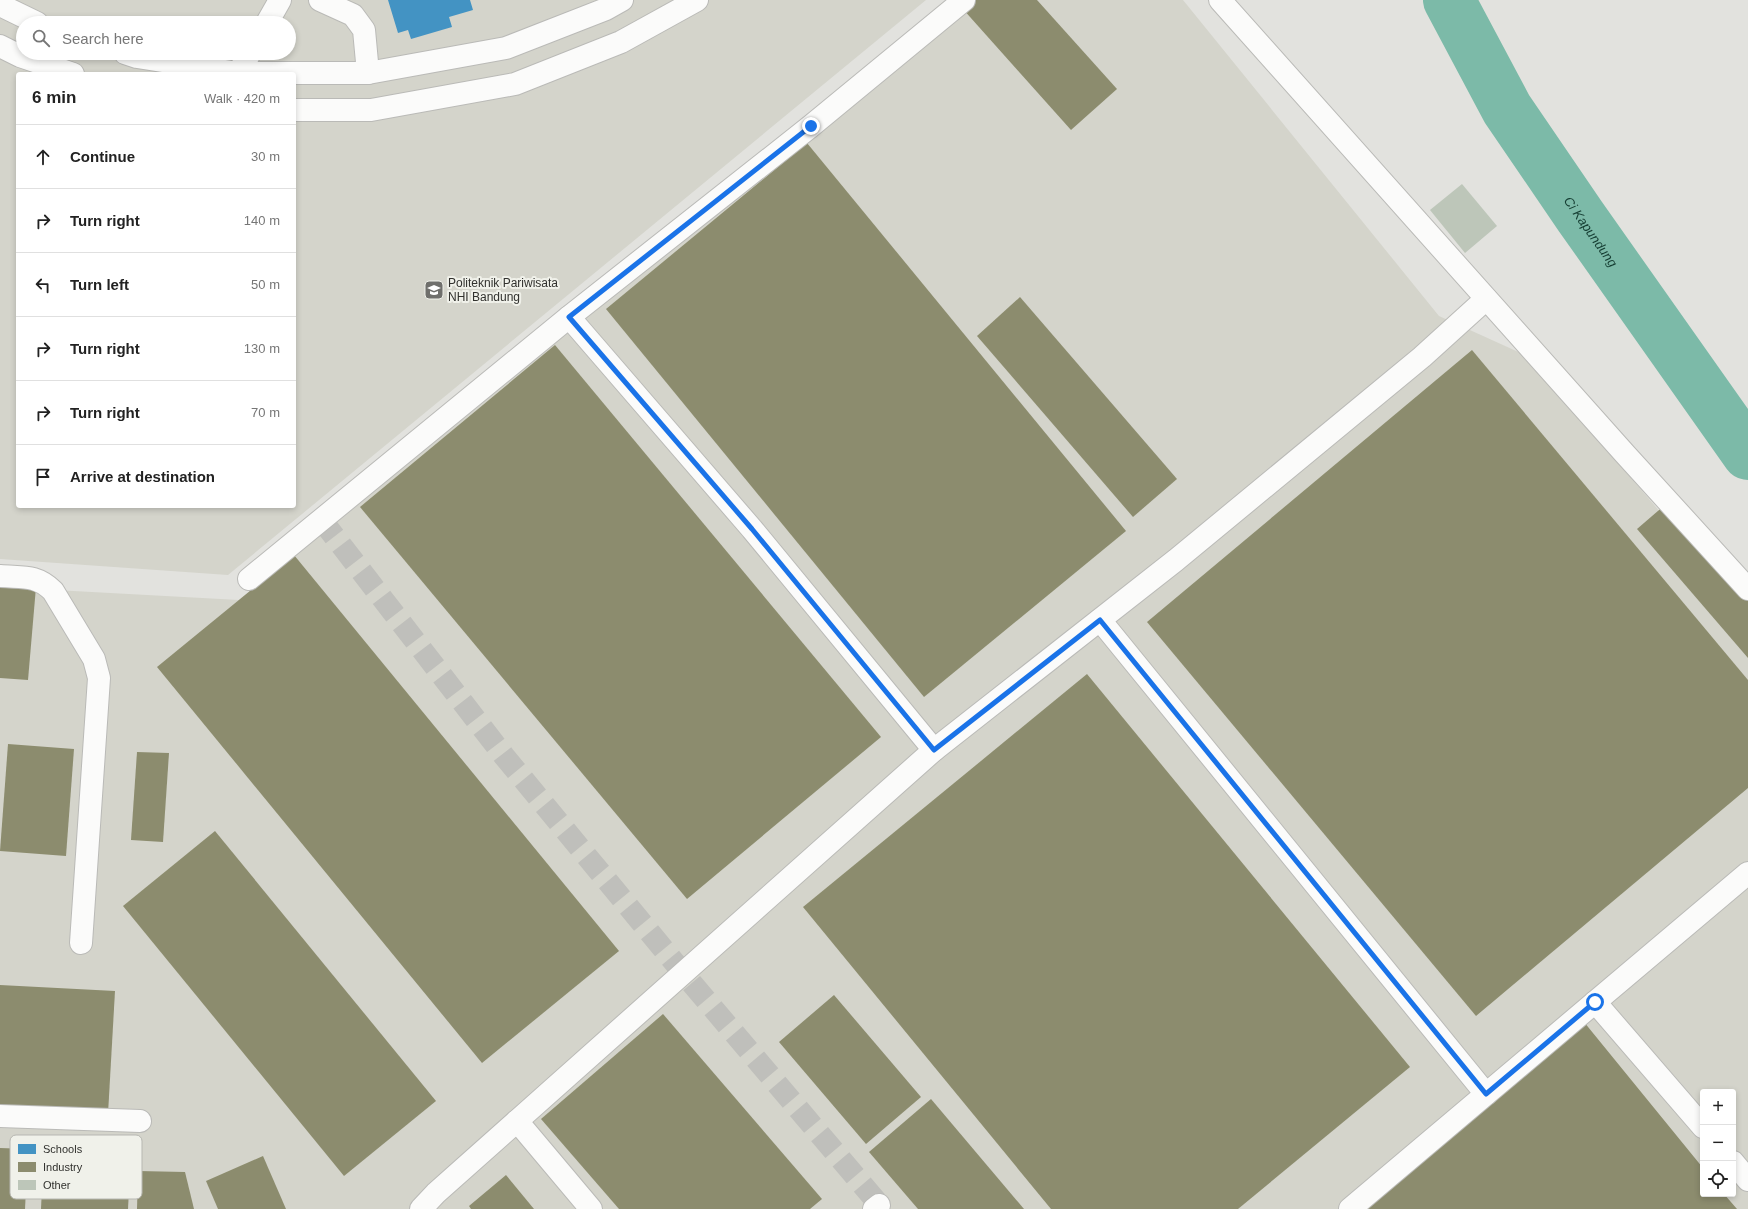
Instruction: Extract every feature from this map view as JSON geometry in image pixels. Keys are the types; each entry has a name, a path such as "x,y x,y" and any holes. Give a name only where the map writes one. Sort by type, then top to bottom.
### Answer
{"lane":[{"path":"271,16 280,0"},
{"path":"320,0 353,15 364,30 368,73"},
{"path":"296,73 368,73 506,48 606,9 622,0"},
{"path":"296,110 371,110 516,84 621,42 697,0"},
{"path":"249,579 569,317 811,126 964,0"},
{"path":"1220,0 1486,299 1748,589"},
{"path":"0,5 21,16"},
{"path":"0,46 16,51"},
{"path":"40,60 68,72"},
{"path":"156,60 232,72"},
{"path":"239,72 246,60"},
{"path":"421,1209 436,1193 934,750 1176,560 1422,357 1486,299"},
{"path":"569,317 752,529 934,750"},
{"path":"0,576 44,582 52,591 94,659 99,678 81,943"},
{"path":"1100,620 1486,1094"},
{"path":"1350,1209 1748,873"},
{"path":"1595,1002 1701,1125"},
{"path":"0,1116 140,1122"},
{"path":"517,1121 591,1209"},
{"path":"1736,1166 1748,1180"}],"shaded area":[{"name":"Politeknik Pariwisata NHI Bandung","path":"0,0 926,0 228,575 0,559"},
{"path":"971,0 1183,0 1439,316 1525,355 1748,614 1748,1209 0,1209 0,587 239,600"}],"building: Schools":[{"path":"388,0 470,0 473,10 449,17 452,27 411,39 408,30 398,33"}],"building: Industry":[{"path":"971,0 1037,0 1117,89 1071,130 962,8"},
{"path":"807,143 1126,531 924,697 606,309"},
{"path":"1020,297 1177,479 1133,517 977,336"},
{"path":"555,345 881,737 687,899 360,507"},
{"path":"1472,350 1748,680 1748,788 1476,1016 1147,622"},
{"path":"1666,504 1748,598 1748,658 1637,529"},
{"path":"294,555 619,951 482,1063 157,667"},
{"path":"0,585 36,587 28,680 0,678"},
{"path":"1087,674 1410,1067 1238,1209 1051,1209 803,907"},
{"path":"8,744 74,749 66,856 0,851"},
{"path":"137,752 169,753 163,842 131,840"},
{"path":"215,831 436,1101 344,1176 123,906"},
{"path":"0,985 115,991 108,1114 0,1108"},
{"path":"834,995 921,1097 866,1144 779,1042"},
{"path":"663,1014 822,1199 810,1209 619,1209 541,1119"},
{"path":"1584,1022 1700,1164 1700,1197 1727,1197 1737,1209 1356,1209"},
{"path":"931,1099 1024,1209 918,1209 869,1152"},
{"path":"0,1148 10,1148 10,1199 26,1199 25,1209 0,1209"},
{"path":"263,1156 286,1209 218,1209 206,1181"},
{"path":"142,1171 185,1172 194,1209 137,1209 137,1199 142,1199"},
{"path":"506,1175 534,1209 471,1209 469,1206"},
{"path":"41,1199 129,1199 128,1209 41,1209"}],"building: Other":[{"path":"1462,184 1497,226 1465,253 1430,210"}],"waterway":[{"name":"Ci Kapundung","path":"1449,0 1507,109 1580,216 1748,454"}],"tunnel":[{"path":"321,519 504,756 684,974 883,1209"}],"place":[{"name":"Politeknik Pariwisata NHI Bandung","path":"434,290"}],"route":[{"path":"811,126 569,317 752,529 934,750 1100,620 1486,1094 1595,1002"}]}
